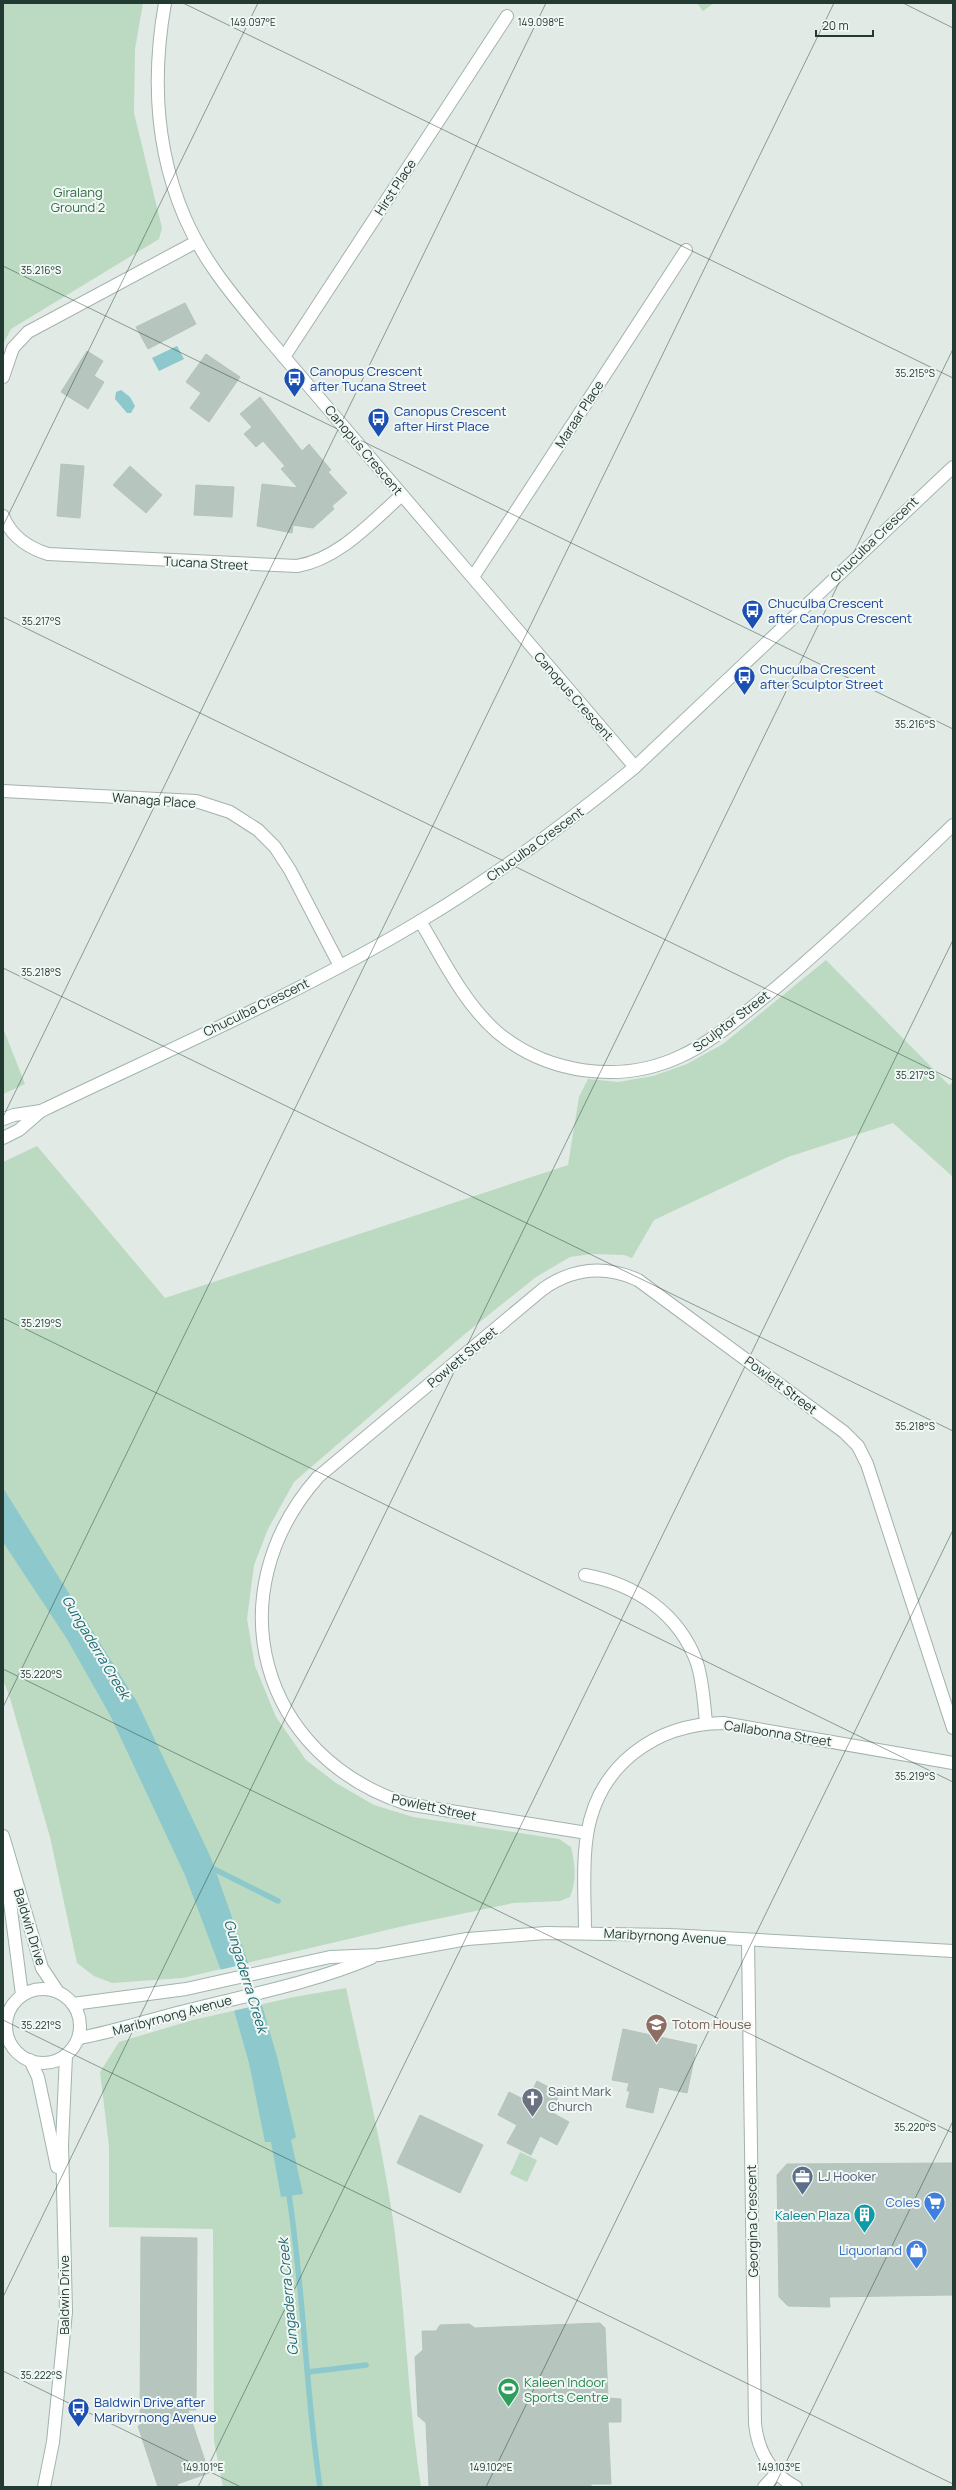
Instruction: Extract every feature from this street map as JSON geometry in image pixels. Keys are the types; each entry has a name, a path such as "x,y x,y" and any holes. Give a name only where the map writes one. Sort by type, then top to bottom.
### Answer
{"street":[{"name":"Canopus Crescent","path":"165,3 158,50 156,85 160,132 175,192 196,242 223,285 635,767"},
{"name":"Hirst Place","path":"284,357 507,16"},
{"path":"3,376 12,348 28,332 196,242"},
{"name":"Maraar Place","path":"473,577 686,250"},
{"name":"Chuculba Crescent","path":"3,1138 20,1130 41,1111 340,966 420,921 515,860 635,767 709,700 922,493 953,467"},
{"name":"Tucana Street","path":"3,516 18,538 27,545 48,554 297,566 310,564 333,553 402,495"},
{"name":"Wanaga Place","path":"3,791 196,802 230,812 258,830 275,847 290,870 340,966"},
{"name":"Sculptor Street","path":"420,921 471,1004 497,1032 513,1043 547,1061 585,1071 604,1072 642,1069 661,1064 696,1048 759,1002 848,926 953,824"},
{"name":"Chuculba Crescent","path":"3,1119 14,1115 41,1111"},
{"name":"Powlett Street","path":"587,1833 407,1804 388,1798 352,1779 335,1767 306,1739 284,1704 269,1666 262,1626 264,1585 274,1546 292,1509 313,1482 333,1463 544,1290 565,1276 602,1270 627,1275 638,1280 844,1432 858,1446 867,1464 953,1728"},
{"path":"584,1576 601,1578 632,1589 647,1598 672,1620 684,1638 697,1663 701,1679 706,1723"},
{"name":"Callabonna Street","path":"585,1932 587,1833 596,1803 603,1789 617,1770 634,1753 670,1732 706,1723 740,1725 953,1763"},
{"name":"Baldwin Drive","path":"3,1836 42,1968 58,1992"},
{"name":"Baldwin Drive","path":"3,1846 22,1996"},
{"name":"Maribyrnong Avenue","path":"73,2004 186,1989 330,1957 379,1955 468,1939 546,1933 585,1932 953,1950"},
{"name":"Georgina Crescent","path":"748,1940 755,2424 761,2451 777,2473 796,2487"},
{"name":"Maribyrnong Avenue","path":"78,2038 114,2032 190,2009 336,1973 379,1955"},
{"path":"47,1989 58,1992 73,2004 79,2014 81,2027 78,2038 66,2056 54,2061 42,2063 30,2060 20,2054 12,2045 6,2025 13,2005 22,1996 34,1990 47,1989"},
{"name":"Baldwin Drive","path":"44,2487 53,2442 66,2312 62,2198 62,2144 66,2056"},
{"name":"Baldwin Drive","path":"30,2060 38,2076 62,2198"},
{"path":"764,2487 777,2473"}],"green space":[{"name":"Giralang Ground 2","path":"3,3 143,3 135,49 134,113 162,228 159,239 11,329 3,344"},
{"path":"697,3 714,3 703,11"},
{"path":"826,960 949,1085 953,1082 953,1177 893,1123 788,1157 654,1220 632,1258 624,1255 591,1254 570,1257 536,1277 466,1333 294,1482 268,1529 254,1565 247,1619 255,1666 276,1717 306,1760 336,1783 374,1805 413,1817 559,1839 571,1847 574,1866 574,1884 570,1897 560,1901 513,1903 408,1925 183,1978 112,1983 94,1976 77,1963 50,1837 10,1698 3,1680 3,1162 37,1146 165,1298 568,1165 579,1097 588,1079 618,1082 653,1076 687,1064 723,1044"},
{"path":"3,1028 25,1084 3,1094"},
{"path":"346,1988 373,2111 395,2234 413,2424 421,2487 223,2487 214,2441 213,2229 109,2227 109,2146 100,2072 119,2042 193,2020 294,1997"},
{"path":"520,2152 537,2160 527,2182 510,2174"}],"water":[{"path":"177,346 184,359 159,371 152,358"},
{"path":"121,390 130,397 135,406 131,413 127,413 115,399 116,392"},
{"name":"Gungaderra Creek","path":"3,1488 137,1702 211,1858 256,1985 278,2060 296,2137 291,2140 303,2194 281,2197 271,2142 265,2142 249,2063 228,1989 185,1875 110,1715 67,1639 3,1542"}],"pier":[{"path":"250,1963 264,2004 232,2011 219,1970"}],"building":[{"path":"185,303 196,324 148,349 136,327"},
{"path":"87,351 103,361 94,376 104,382 88,409 61,392"},
{"path":"206,354 240,377 209,422 190,408 201,393 186,382"},
{"path":"260,397 302,451 309,444 331,470 328,472 347,493 332,506 334,509 313,528 293,525 292,533 257,526 262,484 298,488 281,469 285,466 263,441 256,447 244,434 252,427 240,414"},
{"path":"61,464 84,466 80,518 57,516"},
{"path":"130,466 162,495 146,513 113,485"},
{"path":"196,485 234,487 232,517 194,515"},
{"path":"623,2029 697,2045 687,2093 659,2087 653,2113 626,2107 630,2091 627,2091 629,2083 612,2080"},
{"name":"Saint Mark Church","path":"537,2081 560,2093 551,2112 569,2122 557,2145 540,2136 531,2155 507,2143 517,2125 498,2115 509,2092 527,2101"},
{"path":"420,2115 483,2145 460,2193 397,2163"},
{"name":"Kaleen Plaza","path":"953,2163 953,2295 829,2297 830,2307 788,2306 779,2297 777,2175 787,2164"},
{"path":"141,2237 197,2238 196,2410 188,2410 209,2473 177,2484 178,2487 158,2487 138,2426 140,2425"},
{"path":"600,2323 605,2328 608,2398 621,2399 621,2422 608,2422 611,2484 591,2484 591,2487 429,2487 426,2423 418,2416 415,2357 423,2350 422,2331 436,2331 440,2325 469,2324 475,2328"}],"waterway":[{"path":"210,1867 278,1901"},
{"name":"Gungaderra Creek","path":"288,2189 298,2263 311,2413 320,2487"},
{"path":"308,2372 366,2365"}],"place":[{"name":"Canopus Crescent after Tucana Street","path":"294,398"},
{"name":"Canopus Crescent after Hirst Place","path":"379,438"},
{"name":"Chuculba Crescent after Canopus Crescent","path":"752,630"},
{"name":"Chuculba Crescent after Sculptor Street","path":"744,696"},
{"name":"Totom House","path":"657,2044"},
{"name":"Saint Mark Church","path":"533,2118"},
{"name":"LJ Hooker","path":"802,2196"},
{"name":"Coles","path":"935,2222"},
{"name":"Kaleen Plaza","path":"865,2234"},
{"name":"Liquorland","path":"917,2270"},
{"name":"Kaleen Indoor Sports Centre","path":"508,2408"},
{"name":"Baldwin Drive after Maribyrnong Avenue","path":"79,2428"}]}
